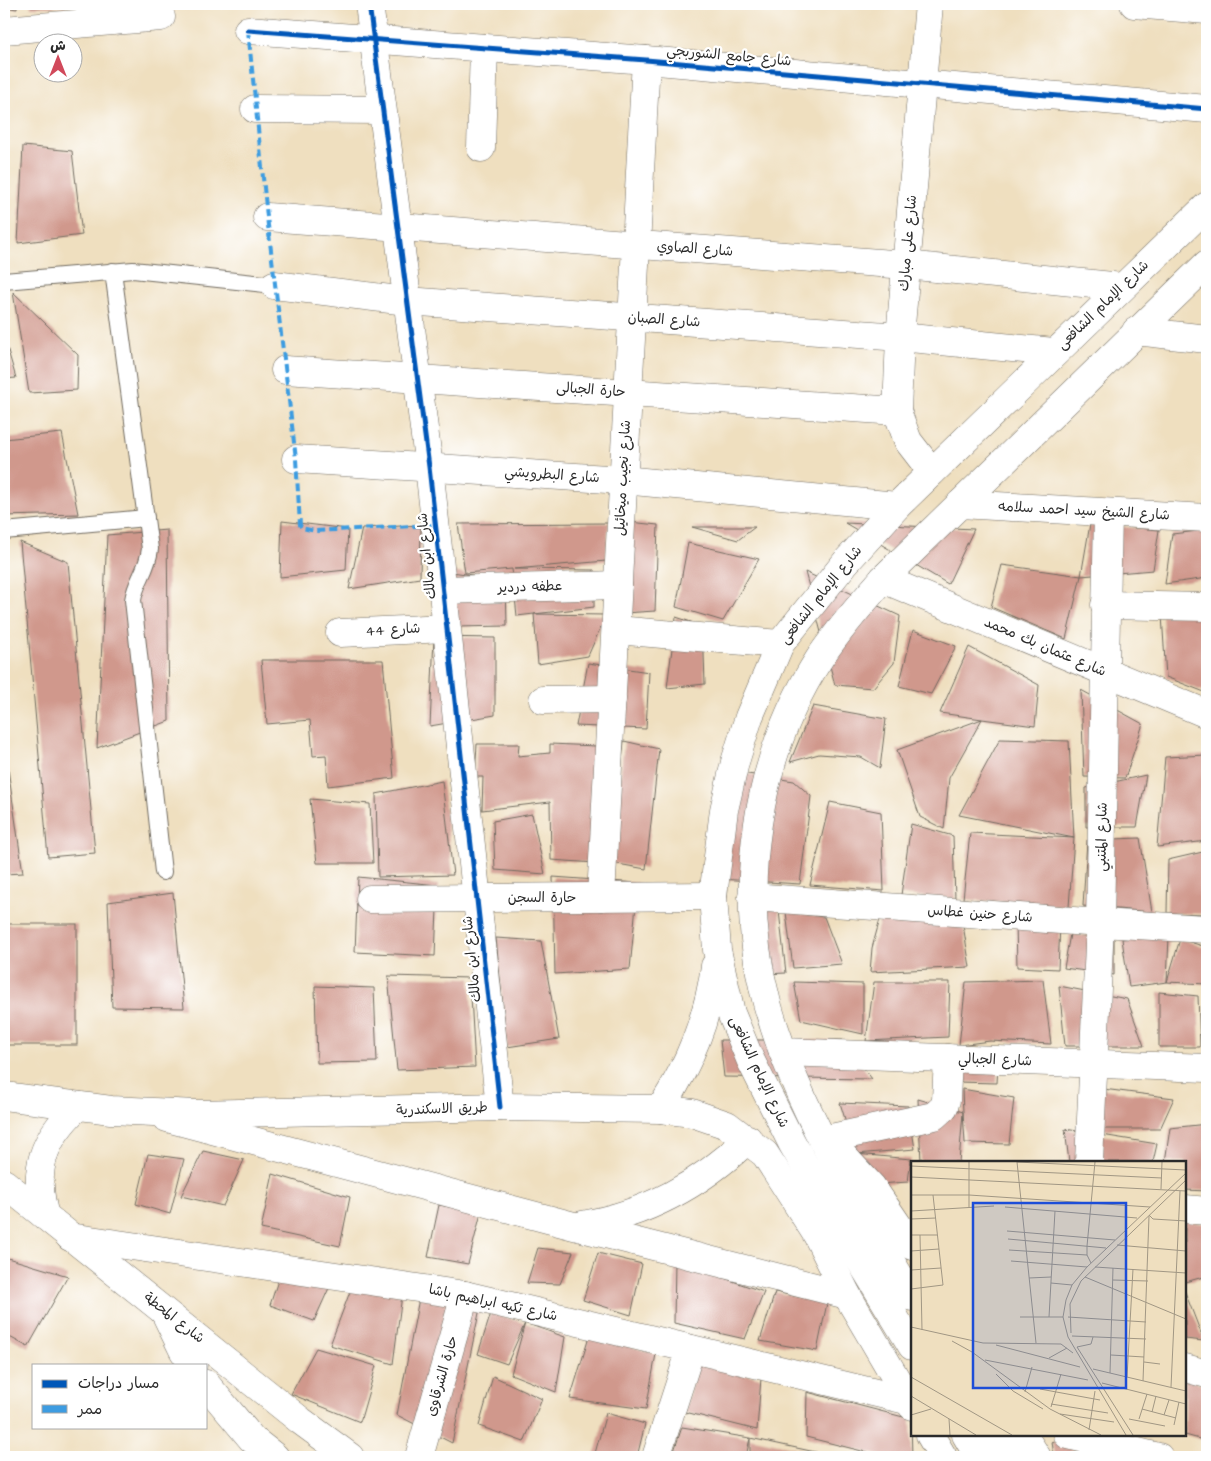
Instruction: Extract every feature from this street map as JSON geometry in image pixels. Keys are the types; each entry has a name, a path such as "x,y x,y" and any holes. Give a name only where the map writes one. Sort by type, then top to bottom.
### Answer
{"street":[{"name":"شارع ابن مالك","path":"369,4 381,110 429,467 500,1107"},
{"name":"شارع على مبارك","path":"929,4 900,337 897,411 908,441 932,472"},
{"path":"1134,4 1207,10"},
{"path":"4,30 161,17"},
{"name":"شارع جامع الشوربجي","path":"248,30 646,60 1207,109"},
{"path":"481,148 484,48"},
{"name":"شارع نجيب ميخائيل","path":"601,897 646,60"},
{"path":"255,109 381,110"},
{"name":"شارع الإمام الشافعى","path":"888,1256 797,1152 750,1059 731,1014 717,950 713,896 724,810 735,762 749,717 780,644 846,562 897,506 1207,206"},
{"name":"شارع الصاوي","path":"267,217 906,265 1122,287"},
{"path":"911,1294 822,1140 783,1052 765,993 757,950 752,897 755,846 763,797 780,740 796,701 820,658 850,616 883,579 1207,264"},
{"name":"شارع الصبان","path":"274,284 407,301 900,337 1054,352"},
{"path":"1136,331 1207,339"},
{"name":"حارة الجبالى","path":"285,370 897,411"},
{"name":"شارع البطرويشي","path":"296,459 623,480 897,506"},
{"name":"شارع الشيخ سيد احمد سلامه","path":"960,504 1207,518"},
{"name":"شارع المتنبي","path":"1089,1161 1100,923 1108,512"},
{"name":"شارع عثمان بك محمد","path":"883,579 1207,714"},
{"name":"عطفه دردير","path":"442,590 618,585"},
{"path":"1105,605 1207,607"},
{"name":"شارع 44","path":"340,633 446,628"},
{"path":"616,630 780,644"},
{"path":"543,700 612,700"},
{"name":"حارة السجن","path":"370,899 713,896"},
{"name":"شارع حنين غطاس","path":"752,897 1100,923 1207,929"},
{"path":"661,1109 683,1072 700,1033 712,992 717,950"},
{"name":"شارع الجبالي","path":"783,1052 1207,1068"},
{"path":"822,1140 934,1116 944,1107 946,1100 948,1058"},
{"name":"طريق الاسكندرية","path":"4,1096 78,1106 145,1112 247,1115 500,1107 661,1109 692,1113 727,1125 748,1139 765,1154 817,1235 848,1295 911,1404"},
{"path":"45,1216 40,1196 39,1176 43,1156 50,1137 78,1106"},
{"path":"145,1112 574,1226 848,1295"},
{"path":"574,1226 607,1221 639,1211 669,1198 704,1177 748,1139"},
{"path":"4,1183 45,1216"},
{"path":"1186,1209 1207,1211"},
{"name":"شارع المحطة","path":"45,1216 164,1309 301,1421 350,1457"},
{"name":"شارع تكيه ابراهيم باشا","path":"70,1237 465,1295 911,1404"},
{"path":"888,1256 911,1342"},
{"name":"حارة الشرقاوى","path":"419,1457 465,1295"},
{"path":"164,1309 183,1350 192,1364"},
{"path":"656,1457 691,1349"},
{"path":"1186,1368 1207,1374"},
{"path":"208,1386 252,1439 275,1457"},
{"path":"931,1436 944,1457"},
{"path":"967,1436 979,1457"},
{"path":"997,1436 1010,1457"},
{"path":"1024,1436 1036,1457"},
{"path":"1072,1436 1159,1457"}],"lane":[{"path":"4,281 134,270 274,284"},
{"path":"113,272 150,549 148,561 134,590 133,600 163,872"},
{"path":"4,531 146,518"}],"building":[{"path":"4,4 17,4 17,9 4,7"},
{"path":"30,4 65,4 65,7 31,7"},
{"path":"23,146 72,151 82,235 18,243"},
{"path":"13,292 78,355 77,390 29,393"},
{"path":"4,337 16,378 4,379"},
{"path":"62,433 78,514 4,516 4,439"},
{"path":"282,521 348,529 346,570 280,577"},
{"path":"629,522 658,525 655,611 624,613"},
{"path":"609,523 606,561 514,569 594,570 594,607 517,616 512,569 465,573 458,524"},
{"path":"845,523 974,529 948,584"},
{"path":"1090,524 1159,530 1153,570 1081,576"},
{"path":"421,525 420,578 349,589 362,528"},
{"path":"692,527 755,527 738,540"},
{"path":"167,530 169,721 97,748 107,535"},
{"path":"1207,530 1207,578 1165,584 1172,534"},
{"path":"20,542 68,562 95,853 48,857"},
{"path":"688,543 759,559 723,621 676,607"},
{"path":"1002,565 1081,576 1066,639 991,607"},
{"path":"452,572 506,580 507,626 456,627"},
{"path":"805,572 900,616 894,663 873,688 835,685"},
{"path":"1207,611 1207,693 1166,677 1162,615"},
{"path":"534,614 606,615 588,656 538,664"},
{"path":"676,617 703,626 705,684 667,688"},
{"path":"913,630 956,646 931,694 899,686"},
{"path":"434,637 495,638 495,715 430,726"},
{"path":"969,647 1039,685 1035,726 940,713"},
{"path":"261,660 383,660 394,778 328,786 326,755 313,756 310,720 267,724"},
{"path":"588,663 649,672 646,729 576,726"},
{"path":"1081,690 1143,724 1125,778 1084,777"},
{"path":"813,706 886,719 880,768 861,757 819,754 790,762"},
{"path":"982,719 949,778 944,829 920,817 897,750"},
{"path":"1000,739 1069,741 1074,838 959,815"},
{"path":"624,741 659,749 646,869 612,863"},
{"path":"477,744 519,744 518,756 550,753 550,744 596,746 596,863 551,860 550,802 482,810 483,777 475,777"},
{"path":"5,748 23,873 4,874"},
{"path":"1207,755 1207,841 1157,847 1165,757"},
{"path":"721,770 794,781 811,796 800,884 703,878"},
{"path":"1146,775 1137,827 1086,827 1086,788"},
{"path":"442,781 453,875 378,877 376,794"},
{"path":"310,799 370,804 373,863 317,863"},
{"path":"830,802 881,812 884,891 810,885"},
{"path":"532,814 545,874 495,870 493,821"},
{"path":"911,824 953,836 955,899 901,895"},
{"path":"970,833 1074,838 1069,907 963,899"},
{"path":"1140,838 1152,912 1083,906 1087,840"},
{"path":"1207,851 1207,914 1167,913 1168,860"},
{"path":"358,877 438,885 435,956 355,952"},
{"path":"553,877 638,883 630,969 555,974"},
{"path":"173,893 184,1008 112,1007 108,902"},
{"path":"778,902 786,973 764,974 758,903"},
{"path":"786,912 824,917 842,964 793,968"},
{"path":"880,919 963,925 970,967 870,972 872,948"},
{"path":"1016,922 1060,925 1058,969 1017,967"},
{"path":"4,924 77,924 77,1045 4,1045"},
{"path":"1070,934 1114,939 1114,975 1064,968"},
{"path":"1169,936 1167,982 1129,987 1122,939"},
{"path":"496,938 541,941 559,1039 507,1047"},
{"path":"1180,939 1206,947 1206,984 1167,982"},
{"path":"388,976 470,978 475,1067 397,1070"},
{"path":"1043,980 1051,1044 990,1041 959,1045 966,982"},
{"path":"794,982 863,984 863,1034 801,1020"},
{"path":"874,982 950,982 948,1037 866,1041"},
{"path":"315,986 374,988 377,1062 317,1063"},
{"path":"1059,986 1127,999 1144,1046 1065,1046"},
{"path":"1159,992 1198,996 1200,1047 1159,1047"},
{"path":"720,1040 843,1040 872,1079 724,1077"},
{"path":"998,1065 997,1083 957,1082 958,1066"},
{"path":"962,1089 1014,1098 1009,1144 965,1143"},
{"path":"1103,1089 1174,1098 1160,1129 1100,1129"},
{"path":"918,1099 963,1112 959,1161 921,1161"},
{"path":"840,1103 908,1106 915,1149 856,1154"},
{"path":"1207,1124 1207,1191 1186,1190 1186,1161 1165,1161 1170,1128"},
{"path":"1065,1129 1157,1144 1153,1161 1069,1161"},
{"path":"203,1151 244,1160 223,1206 181,1196"},
{"path":"148,1154 184,1159 170,1214 136,1204"},
{"path":"856,1154 911,1159 908,1182 879,1184"},
{"path":"273,1174 350,1197 340,1246 261,1229"},
{"path":"439,1205 481,1213 468,1264 428,1257"},
{"path":"1186,1221 1207,1224 1207,1276 1186,1282"},
{"path":"538,1248 573,1252 560,1284 527,1283"},
{"path":"598,1253 642,1264 631,1315 583,1300"},
{"path":"4,1257 68,1276 28,1347 4,1334"},
{"path":"675,1261 764,1292 745,1339 674,1323"},
{"path":"284,1262 334,1277 314,1321 270,1305"},
{"path":"354,1281 402,1295 393,1364 330,1345"},
{"path":"775,1292 827,1303 817,1351 760,1341"},
{"path":"420,1293 480,1308 452,1443 397,1415"},
{"path":"1186,1295 1204,1341 1186,1339"},
{"path":"491,1313 525,1323 507,1364 478,1354"},
{"path":"525,1323 565,1337 556,1392 511,1374"},
{"path":"590,1334 656,1354 646,1409 570,1399"},
{"path":"316,1348 376,1366 360,1422 291,1394"},
{"path":"697,1362 761,1378 757,1430 685,1412"},
{"path":"493,1376 542,1399 524,1442 479,1426"},
{"path":"1186,1379 1207,1385 1207,1441 1186,1435"},
{"path":"807,1392 911,1419 912,1457 886,1457 806,1437"},
{"path":"606,1413 645,1424 637,1457 594,1457"},
{"path":"682,1427 750,1438 746,1457 672,1457"},
{"path":"750,1438 834,1456 834,1457 750,1457"},
{"path":"1052,1441 1090,1457 1054,1457"},
{"path":"445,1455 460,1456 460,1457 443,1457"}],"marked path":[{"path":"248,30 267,217 296,459 300,525 302,528 315,531 435,525"}],"cycle path":[{"path":"369,4 429,467 500,1107"},
{"path":"248,30 646,60 1207,109"}]}
